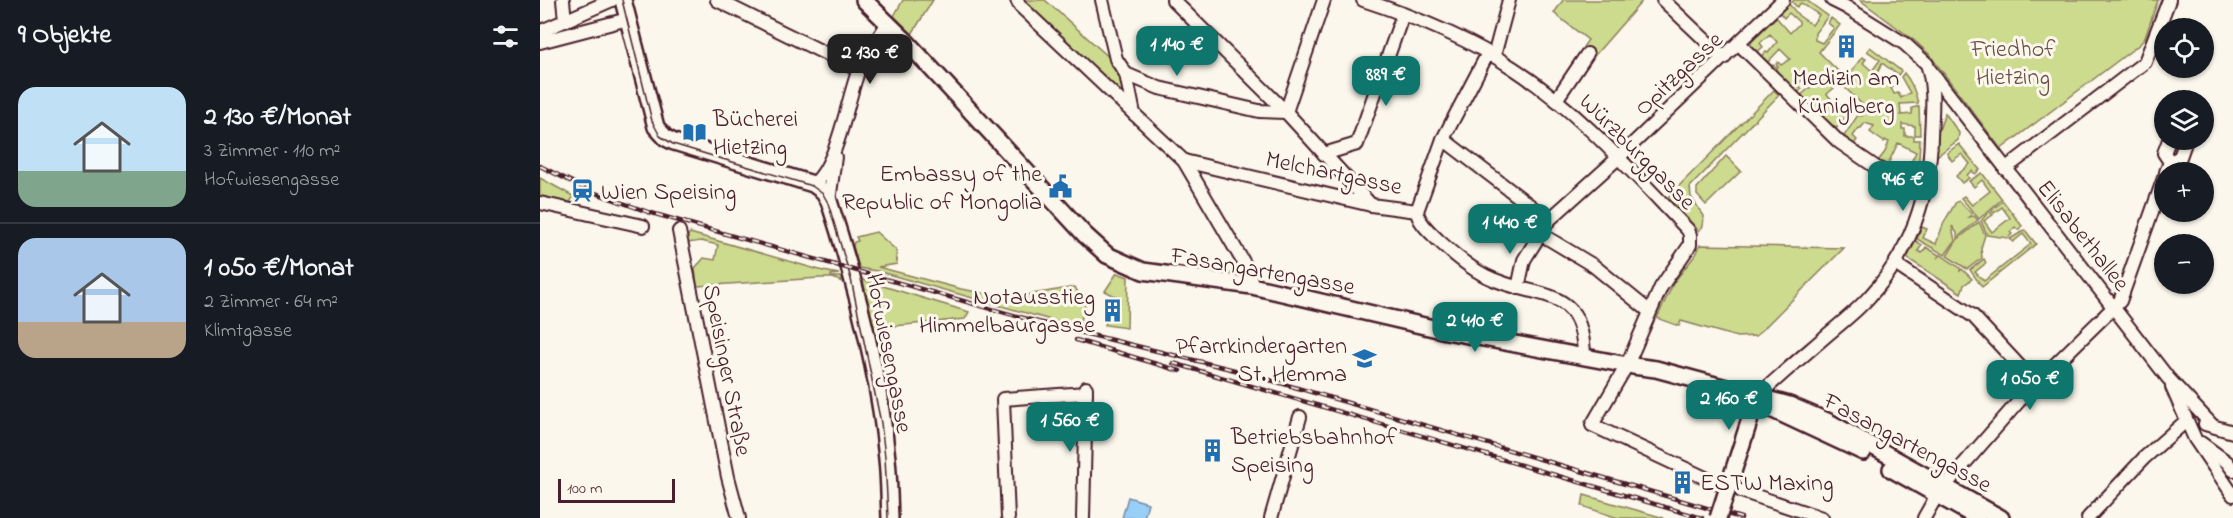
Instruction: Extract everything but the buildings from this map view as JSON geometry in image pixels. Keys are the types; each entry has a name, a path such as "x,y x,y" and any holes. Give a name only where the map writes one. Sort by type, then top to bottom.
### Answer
{"main road":[{"path":"623,0 656,127 666,138 813,184"},
{"name":"Fasangartengasse","path":"864,0 1100,250 1118,261 1143,271 1251,286 1446,331 1692,377 1757,397 1773,410 2001,518"},
{"name":"Hofwiesengasse","path":"813,184 824,192 829,201 848,260 882,414 890,518"},
{"path":"1718,518 1757,397"},
{"name":"Fasangartengasse","path":"1940,491 1978,518"}],"street":[{"path":"563,0 565,21"},
{"path":"544,34 565,21 612,0"},
{"path":"717,0 859,70"},
{"path":"1017,0 1020,6 1184,160 1245,264 1250,275 1251,286"},
{"path":"1102,0 1116,59 1126,74 1134,114"},
{"path":"1173,0 1286,112 1371,205"},
{"path":"1286,112 1324,0"},
{"name":"Würzburggasse","path":"1363,0 1403,14 1491,54 1556,100 1618,158 1688,230 1690,245 1668,274 1649,311 1627,365 1592,425 1716,483"},
{"path":"1417,211 1443,139 1491,54 1509,0"},
{"path":"1663,0 1724,58"},
{"name":"Opitzgasse","path":"1518,288 1524,260 1549,220 1618,158 1783,0"},
{"path":"1832,0 1844,4 1884,33 1916,62 1930,90 1950,95"},
{"path":"2006,169 2145,62 2169,0"},
{"path":"1324,154 1357,144 1403,14"},
{"path":"544,34 628,19"},
{"name":"Hofwiesengasse","path":"813,184 822,178 838,141 859,70 888,23"},
{"name":"Elisabethallee","path":"1884,33 1905,44 1925,60 1928,68 2168,378 2212,425"},
{"path":"1739,44 1839,142 1877,168 1924,190"},
{"path":"1556,100 1587,54"},
{"path":"1757,397 1872,295 1895,264 1911,236 1924,190 1930,153 1928,68"},
{"path":"1126,74 1159,88 1259,111 1286,112"},
{"name":"Elisabethallee","path":"1930,90 1967,118"},
{"path":"1443,139 1549,220"},
{"name":"Hofwiesengasse","path":"829,201 838,141"},
{"path":"2175,162 2180,158 2183,150"},
{"name":"Melchartgasse","path":"1184,160 1371,205 1417,211 1427,228 1455,256 1485,276 1551,297 1575,313 1583,334 1584,357"},
{"path":"540,203 643,226"},
{"path":"1924,518 1940,491 2035,383 2120,302 2154,206"},
{"name":"Speisinger Straße","path":"679,231 728,477 739,518"},
{"path":"1539,233 1594,266 1649,311"},
{"path":"1895,264 1973,316 2035,383"},
{"name":"Elisabethallee","path":"2168,378 2195,439 2233,495"},
{"path":"1008,518 1002,399 1086,390 1083,518"},
{"path":"1271,518 1300,417"},
{"path":"2088,518 2144,458 2186,421 2212,425 2233,432"},
{"name":"Elisabethallee","path":"2195,439 2227,462 2233,470"},
{"path":"1741,492 1822,518"}],"green space":[{"path":"903,0 933,0 912,34 894,16"},
{"path":"1022,0 1045,0 1112,60 1119,70 1126,94 1123,96"},
{"path":"1563,0 1643,0 1595,55 1583,47 1588,40 1554,13"},
{"path":"1806,0 1828,16 1815,33 1815,40 1822,43 1834,28 1828,23 1831,18 1840,25 1819,52 1846,79 1862,57 1866,59 1863,63 1872,71 1880,60 1867,51 1870,47 1901,71 1898,75 1882,63 1877,74 1893,87 1891,88 1894,94 1898,93 1901,98 1910,93 1901,77 1904,73 1907,76 1918,103 1900,104 1901,115 1912,114 1912,108 1919,106 1920,135 1915,135 1915,126 1902,124 1902,129 1905,129 1905,136 1914,136 1914,140 1920,140 1918,177 1915,179 1901,172 1904,167 1908,168 1916,152 1898,143 1887,166 1878,161 1889,142 1885,140 1884,142 1870,132 1874,126 1865,123 1859,128 1853,136 1857,140 1854,144 1844,136 1858,115 1862,116 1868,110 1840,83 1827,94 1842,112 1852,109 1836,129 1800,96 1813,85 1815,79 1811,75 1798,84 1802,89 1797,93 1771,67 1773,65 1777,68 1778,62 1781,65 1790,59 1780,49 1767,63 1761,57 1766,52 1768,53 1777,42 1770,34 1760,43 1763,47 1757,52 1751,46 1751,42 1776,17 1790,33 1799,24 1789,13 1784,18 1780,13 1789,4 1799,16 1812,25 1819,15 1801,3 1797,7 1792,2"},
{"name":"Friedhof Hietzing","path":"1860,0 2158,0 2145,38 2140,44 2001,149 1929,54"},
{"path":"1774,90 1779,95 1690,187 1691,197 1704,216 1703,226 1699,231 1668,197"},
{"path":"1945,113 1959,133 1958,140 1937,156 1938,133"},
{"path":"1959,144 1980,170 1975,174 1972,171 1967,175 1969,178 1962,183 1956,176 1970,164 1962,154 1952,161 1947,153"},
{"path":"1726,156 1741,171 1706,205 1697,195 1697,188"},
{"path":"1982,173 2002,199 1979,219 1961,198 1964,196 1972,205 1990,191 1982,180 1974,187 1969,181"},
{"path":"540,178 573,196 571,201 563,205 540,201"},
{"path":"1959,201 1972,214 1969,217 1974,216 1978,220 1957,238 1957,233 1952,226 1955,241 1945,255 1917,239 1922,227 1927,229 1923,238 1936,244 1944,222 1956,202"},
{"path":"2003,201 2022,226 2018,230 2015,227 2008,238 1987,235 1981,221 1989,211 1993,215 1984,221 1992,232 2010,218 2002,207 1994,213 1991,210"},
{"path":"1979,222 1985,235 1981,248 1982,258 1967,269 1947,256 1957,240"},
{"path":"2025,230 2036,244 1982,287 1970,270 1984,259 1986,263 1975,272 1984,281 2031,244 2023,234 2013,242 2010,239"},
{"path":"876,232 896,250 897,264 878,267 983,293 1026,295 1075,287 1085,305 1079,328 877,271 859,268 853,246 854,242 858,241 856,237"},
{"path":"690,233 839,274 831,275 831,277 841,277 842,282 833,278 820,278 697,286 695,268 704,258 715,260 718,245 701,241 688,243 687,237"},
{"path":"1916,241 1922,245 1918,251 1922,253 1926,247 1939,255 1938,257 1941,255 1960,268 1960,271 1962,269 1972,279 1964,285 1961,293 1907,258"},
{"path":"1700,245 1844,248 1756,336 1737,337 1681,321 1679,326 1657,318 1674,282 1697,253"},
{"path":"1117,273 1128,277 1127,328 1105,325 1108,316 1115,317 1121,299 1105,291"},
{"path":"863,280 969,312 965,319 874,328"},
{"path":"1584,495 1664,518 1618,518 1582,506"}],"water":[{"path":"1128,497 1148,503 1144,518 1122,518"}],"tram line":[{"path":"622,0 652,121 660,136 673,144 812,186 823,194 828,203 851,279 881,423 888,518"}],"railway":[{"path":"540,166 590,191 648,212 1034,321 1243,372 1741,518"},
{"path":"1076,340 1180,371"},
{"path":"1173,363 1702,518"}],"place":[{"name":"Medizin am Küniglberg","path":"1846,47"},
{"name":"Bücherei Hietzing","path":"695,132"},
{"name":"Embassy of the Republic of Mongolia","path":"1060,187"},
{"name":"Wien Speising","path":"583,191"},
{"name":"Notausstieg Himmelbaurgasse","path":"1113,310"},
{"name":"Pfarrkindergarten St. Hemma","path":"1365,359"},
{"name":"Betriebsbahnhof Speising","path":"1213,450"},
{"name":"ESTW Maxing","path":"1682,482"}]}
